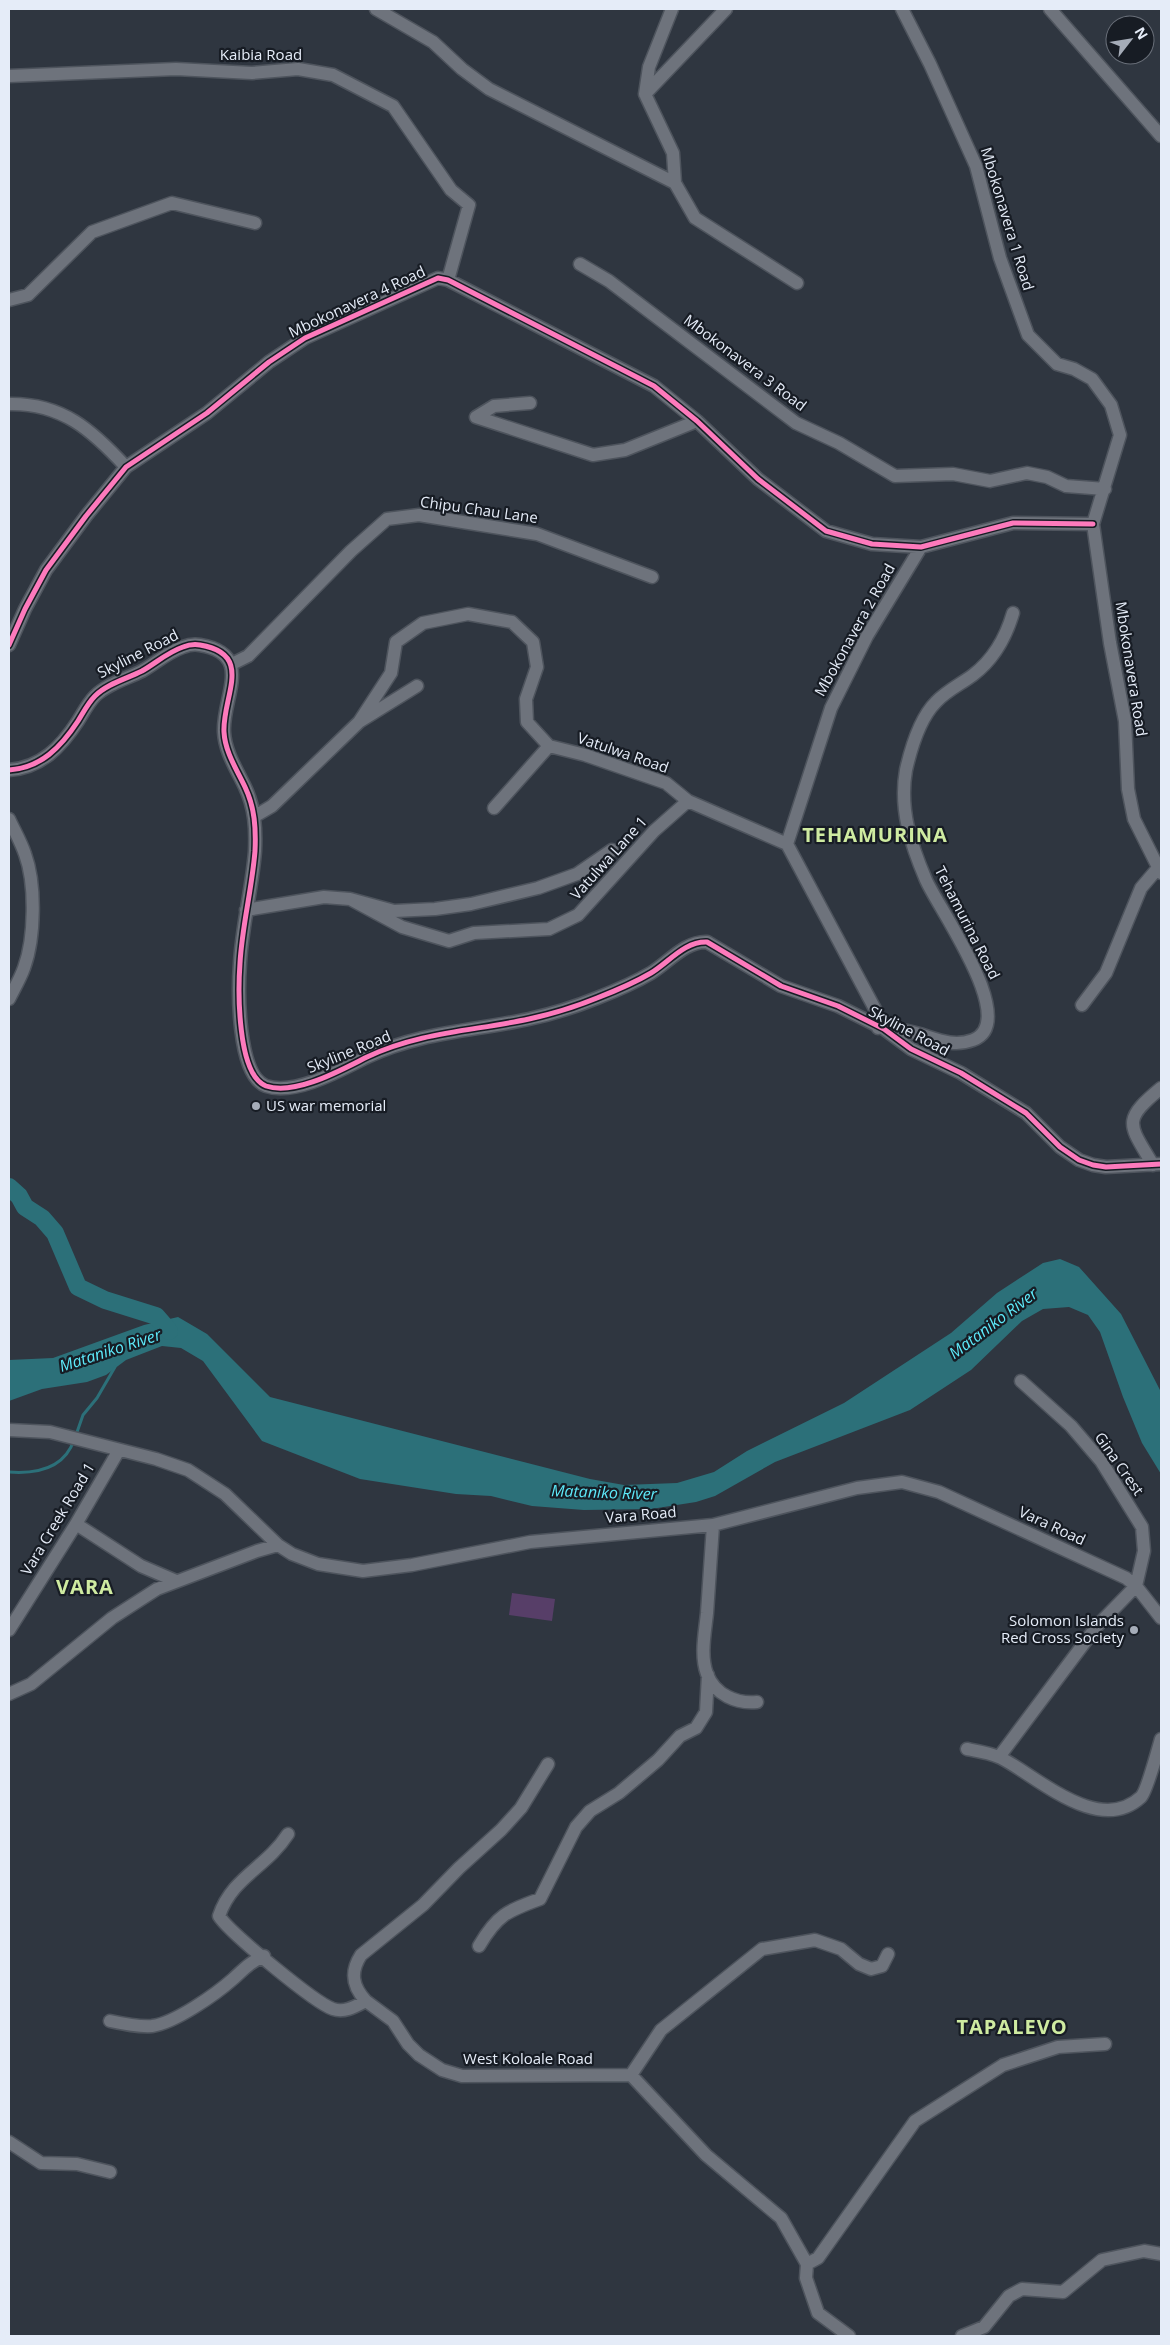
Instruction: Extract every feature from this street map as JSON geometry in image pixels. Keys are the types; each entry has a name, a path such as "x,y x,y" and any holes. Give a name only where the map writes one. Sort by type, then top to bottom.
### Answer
{"street":[{"path":"376,9 433,42 462,69 489,89 675,183"},
{"path":"672,9 649,67 645,94 673,154 675,183 695,218 797,284"},
{"path":"645,94 726,9"},
{"name":"Mbokonavera 1 Road","path":"902,9 930,64 976,166 1000,258 1028,335 1057,364 1074,369 1092,379 1111,405 1120,435 1093,524"},
{"path":"1050,9 1161,136"},
{"name":"Kaibia Road","path":"9,76 176,69 252,73 298,69 333,75 393,106 451,190 469,205 448,280"},
{"path":"9,300 28,294 92,232 172,203 255,223"},
{"name":"Mbokonavera 3 Road","path":"580,264 609,281 796,423 838,443 895,476 953,474 990,481 1027,473 1047,478 1066,486 1105,489"},
{"name":"Mbokonavera 4 Road","path":"9,645 24,609 46,570 86,516 126,467 207,413 269,362 304,338 438,278 448,280 654,386 697,421 758,479 826,531 872,544 921,547"},
{"path":"530,403 494,406 476,418 593,455 625,450 697,421"},
{"path":"9,404 44,408 77,421 105,444 126,467"},
{"name":"Chipu Chau Lane","path":"232,664 248,656 350,550 387,519 419,515 537,534 652,577"},
{"path":"921,547 1013,523 1093,524"},
{"name":"Mbokonavera Road","path":"1093,524 1110,643 1125,721 1128,789 1134,819 1160,871"},
{"name":"Mbokonavera 2 Road","path":"787,844 830,708 867,636 921,547"},
{"name":"Tehamurina Road","path":"881,1028 909,1031 950,1043 975,1039 986,1030 988,1022 987,998 980,980 926,880 909,833 903,799 911,748 926,716 935,702 974,674 997,650 1007,633 1013,613"},
{"path":"359,722 391,673 396,642 423,623 468,614 512,622 533,642 536,667 526,699 527,722 549,746 494,808"},
{"name":"Skyline Road","path":"9,770 19,770 41,762 64,743 94,697 106,687 143,670 172,652 186,646 198,644 222,653 232,664 233,674 224,718 224,734 227,747 255,816 255,852 240,964 242,1036 249,1068 258,1081 269,1086 285,1087 321,1079 372,1055 430,1035 529,1019 567,1008 635,982 665,964 682,950 698,942 707,942 781,986 838,1006 881,1028 911,1049 948,1066 1026,1113 1060,1147 1079,1160 1106,1167 1157,1165"},
{"path":"255,816 272,806 359,722 417,686"},
{"name":"Vatulwa Road","path":"549,746 585,755 666,783 688,801 787,844"},
{"name":"Vatulwa Lane 1","path":"350,899 402,927 449,941 474,933 549,930 578,915 654,831 688,801"},
{"path":"9,818 25,854 31,877 32,928 24,969 9,999"},
{"path":"787,844 875,1009 881,1028"},
{"path":"246,910 324,897 350,899 394,911 435,909 471,904 538,888 577,874 612,850"},
{"path":"1082,1005 1106,973 1141,888 1160,871"},
{"path":"1157,1165 1136,1136 1133,1118 1139,1106 1161,1088"},
{"name":"Gina Crest","path":"1021,1381 1071,1426 1101,1461 1142,1528 1144,1551 1136,1586"},
{"name":"Vara Road","path":"9,1430 50,1432 188,1470 208,1482 250,1516 278,1545 292,1554 318,1564 363,1571 412,1565 530,1542 713,1525 857,1488 902,1482 939,1492 1126,1578 1136,1586 1161,1618"},
{"name":"Vara Creek Road 1","path":"9,1630 76,1524 119,1450"},
{"path":"76,1524 141,1566 176,1580"},
{"path":"479,1946 492,1924 514,1908 540,1899 576,1827 590,1811 619,1793 658,1760 680,1736 696,1728 706,1712 708,1675 704,1653 713,1525"},
{"path":"9,1694 31,1684 112,1618 157,1589 176,1580 278,1545"},
{"path":"999,1757 1097,1626 1136,1586"},
{"path":"708,1675 718,1690 728,1697 743,1704 757,1702"},
{"path":"967,1749 999,1757 1070,1802 1112,1811 1123,1809 1143,1796 1161,1738"},
{"path":"288,1834 279,1848 266,1862 236,1886 223,1905 219,1916 233,1932 314,1998 333,2009 344,2010 366,2001 357,1992 353,1979 354,1965 361,1955 423,1905 459,1868 501,1830 521,1808 548,1764"},
{"path":"849,2336 818,2313 806,2278 807,2264 781,2218 706,2155 631,2075 661,2030 762,1949 816,1940 841,1949 859,1964 871,1969 882,1966 888,1954"},
{"path":"110,2021 136,2026 155,2025 207,1999 235,1978 245,1966 264,1956"},
{"name":"West Koloale Road","path":"366,2001 393,2021 408,2044 419,2054 442,2070 462,2076 631,2075"},
{"path":"807,2264 818,2258 915,2121 1003,2065 1058,2047 1105,2044"},
{"path":"9,2142 41,2163 77,2164 110,2172"},
{"path":"962,2336 984,2327 1009,2296 1022,2289 1063,2292 1102,2260 1144,2251 1161,2254"}],"shaded area":[{"path":"512,1593 555,1599 552,1621 509,1615"}],"water":[{"name":"Mataniko River","path":"1060,1259 1079,1267 1121,1314 1161,1392 1161,1474 1142,1443 1100,1332 1088,1315 1069,1307 1043,1309 1022,1321 971,1370 910,1410 775,1462 715,1496 696,1502 651,1509 584,1510 532,1506 491,1496 456,1494 360,1479 262,1441 203,1361 181,1348 162,1346 126,1360 106,1375 87,1382 42,1389 9,1401 9,1360 53,1358 144,1325 178,1317 207,1334 270,1397 590,1479 624,1485 677,1483 714,1472 747,1451 844,1403 951,1333 997,1293 1043,1263"}],"waterway":[{"name":"Mataniko River","path":"9,1187 19,1196 25,1207 42,1218 55,1233 78,1287 105,1300 156,1316 169,1331"},
{"path":"76,1435 83,1415 97,1398 115,1367"},
{"path":"9,1472 29,1472 48,1468 63,1458 74,1440"}],"cycle path":[{"path":"9,645 25,609 46,570 86,516 126,467 207,413 269,362 305,338 438,278 448,280 654,386 697,421 758,479 826,531 872,544 921,547 1013,523 1093,524"},
{"path":"9,770 31,765 49,754 65,739 95,696 111,685 142,671 172,652 187,646 198,645 217,650 227,657 231,667 232,679 225,719 225,739 229,754 251,803 255,835 254,865 240,963 241,1030 249,1066 256,1079 266,1086 290,1088 304,1085 331,1075 367,1057 407,1042 555,1013 631,983 651,973 684,948 707,942 781,986 838,1006 884,1029 911,1049 961,1073 1026,1113 1060,1147 1079,1160 1106,1167 1161,1164"}],"place":[{"name":"US war memorial","path":"256,1106"},
{"name":"Solomon Islands Red Cross Society","path":"1134,1630"}],"district":[{"name":"TEHAMURINA","path":"875,835"},
{"name":"VARA","path":"85,1587"},
{"name":"TAPALEVO","path":"1012,2027"}]}
